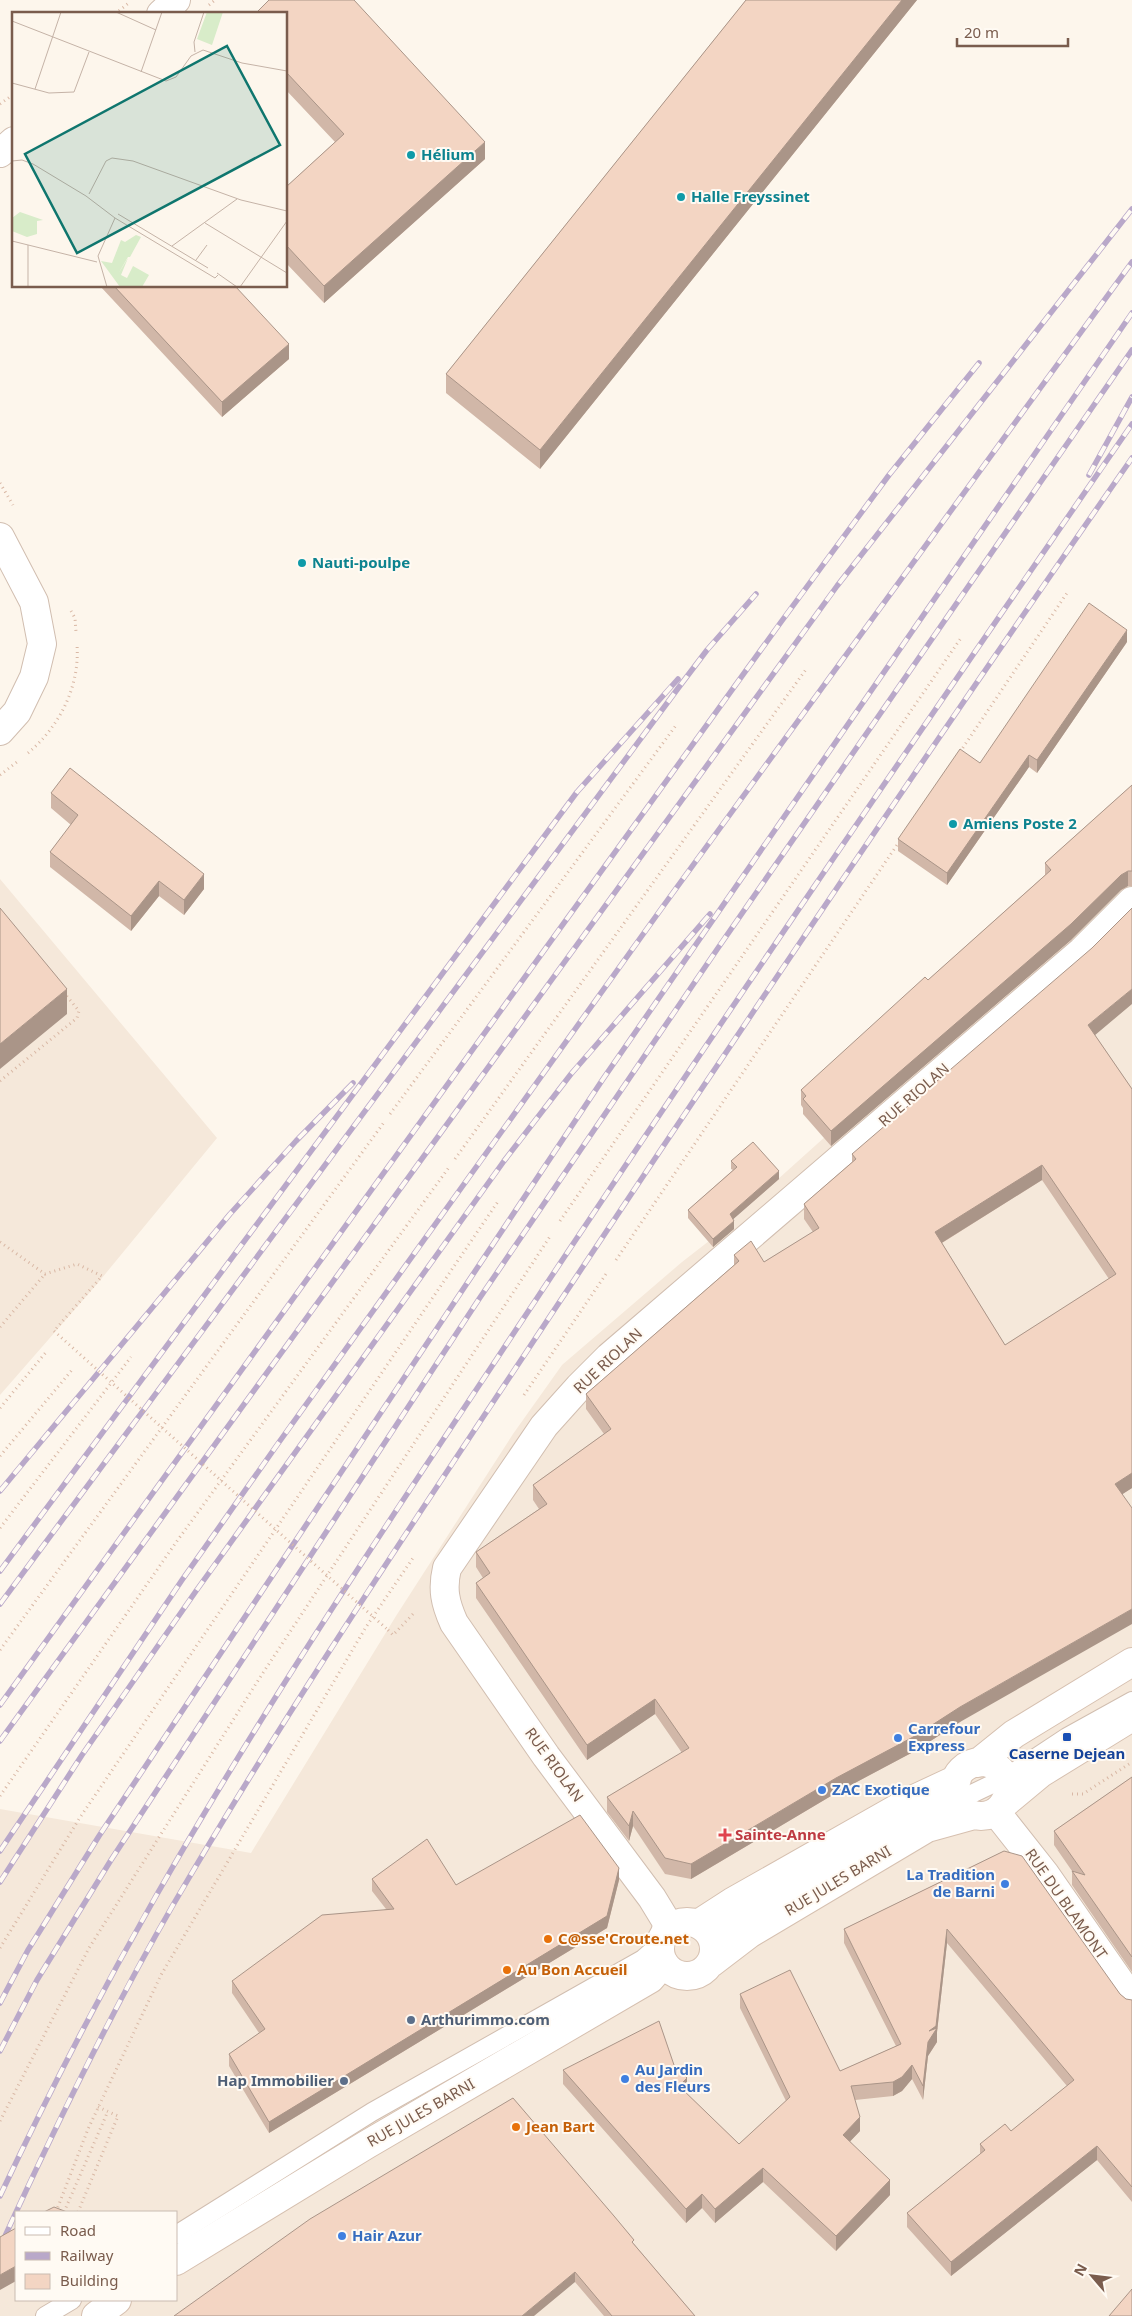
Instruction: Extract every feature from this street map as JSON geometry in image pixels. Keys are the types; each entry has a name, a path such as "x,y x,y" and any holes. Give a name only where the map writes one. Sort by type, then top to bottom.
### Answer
{"street":[{"path":"163,12 176,0"},
{"path":"0,153 12,143"},
{"path":"0,537 34,602 42,644 34,677 18,712 0,731"},
{"name":"RUE RIOLAN","path":"663,1946 666,1922 652,1898 546,1756 454,1622 446,1605 443,1584 447,1568 544,1426 578,1387 610,1356 1082,951 1132,901"},
{"name":"RUE DU BLAMONT","path":"1132,1662 1014,1734 978,1763 991,1764 997,1768 982,1798 1045,1874 1132,1999"},
{"name":"RUE JULES BARNI","path":"711,1963 749,1934 927,1828 982,1798 1041,1773 1132,1717"},
{"name":"RUE JULES BARNI","path":"704,1928 732,1902 912,1800 982,1798"},
{"path":"681,1922 704,1928 715,1948 711,1963 699,1974 683,1976 669,1970 663,1946 681,1922"},
{"name":"RUE JULES BARNI","path":"178,2261 366,2145 650,1979 663,1946"},
{"path":"96,2316 116,2301"}],"lane":[{"path":"982,1798 1067,1738 1132,1701"},
{"path":"178,2234 372,2112 643,1960 663,1946"},
{"path":"45,2316 70,2301"}],"path":[{"path":"118,12 133,0"},
{"path":"0,104 12,95"},
{"path":"955,759 1067,594"},
{"path":"560,1221 961,638"},
{"path":"455,1159 807,668"},
{"path":"390,1114 677,724"},
{"path":"616,1260 900,841"},
{"path":"0,1081 77,1018 79,1011 61,989"},
{"path":"0,1650 384,1121"},
{"path":"0,1796 177,1541 450,1166"},
{"path":"0,1948 78,1818 499,1200"},
{"path":"0,2121 89,1948 259,1679 551,1236"},
{"path":"0,1242 45,1274"},
{"path":"0,1327 45,1274 77,1264 102,1276 54,1331 393,1635 419,1608"},
{"path":"523,1396 606,1274"},
{"path":"0,1408 47,1351"},
{"path":"0,1528 130,1357"},
{"path":"0,1456 72,1370"},
{"path":"56,2211 88,2129 161,1975 366,1627 415,1555"},
{"path":"1065,1794 1084,1794 1132,1762"},
{"path":"78,2211 118,2116 98,2107"},
{"path":"64,2211 108,2111"}],"shaded area":[{"path":"1132,861 1132,2316 0,2316 0,1809 251,1853 396,1616 513,1434 562,1365 709,1241"},
{"path":"0,879 217,1138 97,1284 0,1395"}],"building":[{"name":"Hélium","path":"269,0 354,0 485,142 324,286 288,247 288,185 344,134 288,74 288,12 257,12"},
{"name":"Halle Freyssinet","path":"746,0 902,0 540,450 446,374"},
{"path":"116,288 237,288 289,344 222,402"},
{"path":"1089,603 1127,630 1037,760 1029,755 947,873 898,839 960,749 980,763"},
{"path":"70,768 204,874 184,900 159,881 131,916 50,852 78,815 51,793"},
{"path":"1132,785 1132,871 1121,875 1071,924 831,1131 803,1099 806,1096 801,1090 925,977 928,980 1051,870 1045,863"},
{"path":"0,908 67,989 0,1044"},
{"path":"1132,908 1132,989 1088,1025 1132,1089 1132,1473 1115,1484 1132,1508 1132,1609 960,1707 915,1736 836,1778 691,1864 665,1858 633,1811 629,1826 607,1797 689,1748 655,1699 587,1745 476,1583 490,1573 476,1552 547,1504 533,1485 611,1429 586,1394 739,1261 734,1255 751,1241 764,1262 819,1228 804,1204 856,1159 852,1154 1092,948","holes":["1042,1165 1116,1274 1005,1345 935,1232"]},
{"path":"753,1142 779,1171 730,1214 734,1221 713,1239 688,1210 737,1167 731,1161"},
{"path":"1132,1777 1132,1957 1072,1871 1085,1875 1054,1831"},
{"path":"580,1815 619,1868 607,1916 269,2122 229,2054 265,2029 232,1981 322,1915 394,1909 372,1879 427,1839 456,1885"},
{"path":"1004,1851 1022,1856 1120,1994 1126,1999 1132,2000 1132,2187 1097,2146 951,2262 907,2213 985,2150 980,2144 1005,2124 1011,2131 1074,2080 947,1929 936,2026 929,2031 937,2028 928,2042 923,2086 912,2065 902,2077 893,2082 851,2086 860,2117 843,2135 890,2180 836,2236 763,2168 715,2209 702,2194 686,2209 563,2070 659,2021 674,2065 687,2078 679,2086 739,2144 790,2097 740,1994 790,1970 840,2071 901,2044 844,1929"},
{"path":"513,2098 614,2216 634,2240 632,2242 695,2316 612,2316 575,2272 522,2316 174,2316 310,2219"},
{"path":"54,2207 64,2211 46,2211"},
{"path":"15,2229 15,2267 0,2275 0,2237"},
{"path":"1132,2289 1132,2316 1109,2316"}],"railway":[{"path":"0,1741 837,586 1132,209"},
{"path":"0,1851 182,1580 277,1445 664,905 1132,262"},
{"path":"0,2003 28,1950 99,1836 603,1079 1132,313"},
{"path":"0,2051 37,1980 111,1860 479,1299 718,948 1132,350"},
{"path":"0,1705 781,622 889,475 979,363"},
{"path":"1089,475 1132,397"},
{"path":"0,2196 75,2044 135,1933 196,1827 279,1692 408,1492 653,1124 1132,424"},
{"path":"17,2211 82,2074 149,1947 214,1835 300,1697 433,1493 749,1018 901,793 1132,458"},
{"path":"0,1604 679,687 707,650 756,594"},
{"path":"0,1571 577,792 678,679"},
{"path":"0,1882 82,1755 196,1591 504,1161 571,1074 710,914"},
{"path":"0,1491 230,1214 296,1141 353,1083"},
{"path":"0,2247 15,2214"}],"place":[{"name":"Hélium","path":"411,155"},
{"name":"Halle Freyssinet","path":"681,197"},
{"name":"Nauti-poulpe","path":"302,563"},
{"name":"Amiens Poste 2","path":"953,824"},
{"name":"Caserne Dejean","path":"1067,1737"},
{"name":"Carrefour Express","path":"898,1738"},
{"name":"ZAC Exotique","path":"822,1790"},
{"name":"Sainte-Anne","path":"725,1835"},
{"name":"La Tradition de Barni","path":"1005,1884"},
{"name":"C@sse'Croute.net","path":"548,1939"},
{"name":"Au Bon Accueil","path":"507,1970"},
{"name":"Arthurimmo.com","path":"411,2020"},
{"name":"Au Jardin des Fleurs","path":"625,2079"},
{"name":"Hap Immobilier","path":"344,2081"},
{"name":"Jean Bart","path":"516,2127"},
{"name":"Hair Azur","path":"342,2236"}]}
